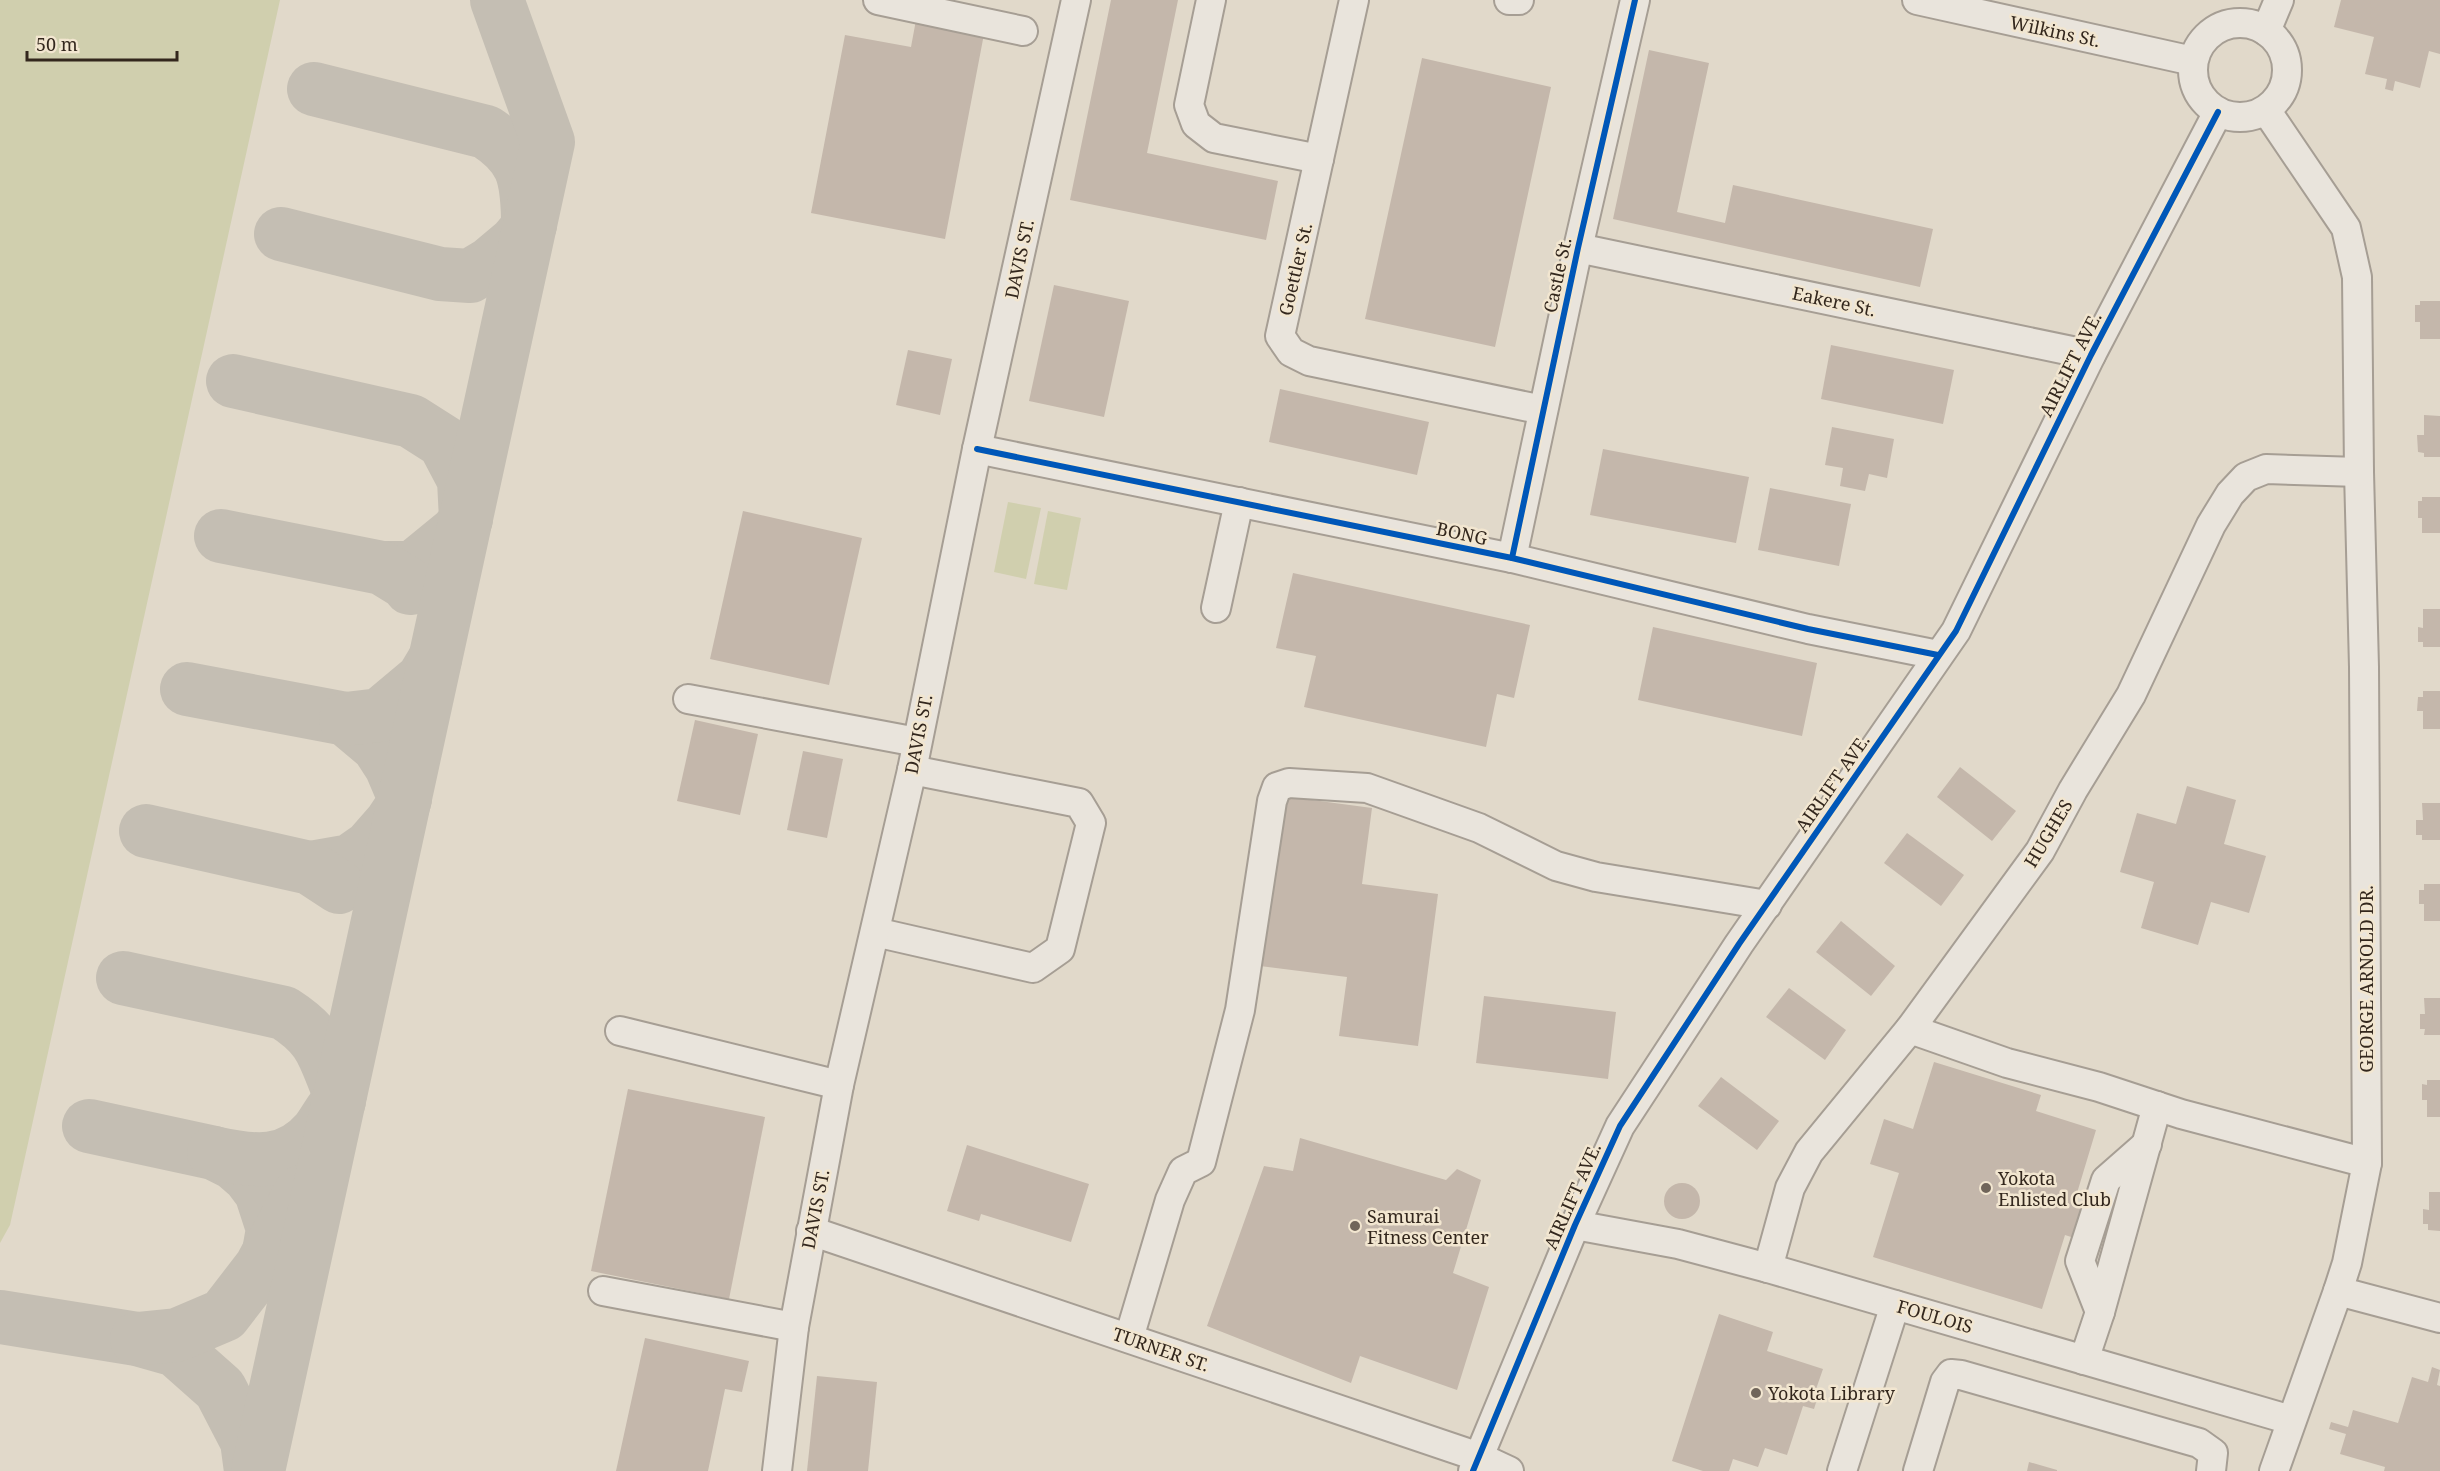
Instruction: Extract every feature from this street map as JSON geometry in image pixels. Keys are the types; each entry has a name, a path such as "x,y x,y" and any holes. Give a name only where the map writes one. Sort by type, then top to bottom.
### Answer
{"street":[{"path":"878,0 1023,31"},
{"name":"DAVIS ST.","path":"777,1471 794,1327 839,1085 912,770 977,449 1076,0"},
{"path":"1211,0 1189,105 1196,124 1214,138 1319,159"},
{"name":"Goettler St.","path":"1354,0 1280,336 1291,352 1309,361 1543,410"},
{"path":"1509,0 1519,0"},
{"name":"Castle St.","path":"1512,558 1578,248 1635,0"},
{"name":"Wilkins St.","path":"1917,0 2193,61"},
{"path":"2266,31 2279,0"},
{"path":"2237,23 2252,24 2266,31 2282,48 2288,70 2282,93 2266,110 2242,117 2218,112 2200,96 2194,79 2193,61 2199,46 2209,34 2222,26 2237,23"},
{"name":"GEORGE ARNOLD DR.","path":"2266,110 2346,228 2357,277 2364,667 2367,1163 2347,1263 2274,1471"},
{"name":"AIRLIFT AVE.","path":"1476,1464 1575,1225 1620,1126 1767,905 1956,631 2091,355 2218,112"},
{"name":"Eakere St.","path":"1578,248 2091,355"},
{"name":"BONG","path":"977,449 1512,558 1808,629 1938,655"},
{"name":"HUGHES","path":"1768,1268 1790,1188 1809,1152 1910,1029 2040,851 2130,694 2211,525 2230,494 2246,477 2266,469 2359,472"},
{"path":"1216,608 1239,502"},
{"path":"688,699 917,742"},
{"path":"875,932 1032,968 1060,949 1091,823 1079,803 912,770"},
{"path":"1129,1338 1170,1200 1182,1171 1201,1162 1240,1010 1272,801 1277,788 1289,783 1367,788 1479,828 1556,866 1596,877 1767,905"},
{"path":"1910,1029 2007,1063 2367,1163"},
{"path":"620,1031 839,1085"},
{"path":"2084,1360 2100,1312 2080,1261 2106,1180 2147,1144 2157,1106"},
{"name":"FOULOIS","path":"1575,1225 1678,1244 1768,1268 2291,1420"},
{"name":"TURNER ST.","path":"811,1232 1129,1338 1476,1464 1509,1471"},
{"path":"603,1291 794,1327"},
{"path":"2338,1291 2440,1318"},
{"path":"1842,1471 1894,1305"},
{"path":"1918,1471 1945,1382 1951,1374 2199,1443 2213,1453 2211,1471"}],"green space":[{"path":"0,0 280,0 10,1225 0,1243"},
{"path":"1008,502 1041,508 1026,579 994,572"},
{"path":"1048,511 1081,518 1067,590 1034,584"}],"building":[{"path":"1111,0 1178,0 1147,153 1278,181 1266,240 1070,200"},
{"path":"2341,0 2440,0 2440,54 2429,51 2420,88 2395,81 2393,91 2385,89 2387,79 2365,74 2374,37 2334,27"},
{"path":"916,20 984,34 945,239 811,213 845,35 911,47"},
{"path":"1649,50 1709,63 1677,212 1725,223 1733,185 1933,229 1920,287 1613,219"},
{"path":"1422,58 1551,87 1495,347 1365,319"},
{"path":"1054,285 1129,301 1104,417 1029,401"},
{"path":"2420,301 2440,301 2440,339 2420,339 2420,322 2415,322 2415,305 2420,305"},
{"path":"1831,345 1954,370 1943,424 1821,399"},
{"path":"908,350 952,359 940,415 896,405"},
{"path":"1280,389 1429,422 1417,475 1269,442"},
{"path":"2424,415 2440,416 2440,457 2424,457 2424,453 2418,452 2417,435 2424,435"},
{"path":"1832,427 1894,439 1887,478 1869,474 1865,491 1840,486 1843,468 1825,465"},
{"path":"1603,449 1749,477 1736,543 1590,515"},
{"path":"1770,488 1851,504 1839,566 1758,550"},
{"path":"2422,497 2440,497 2440,533 2422,533 2422,518 2418,518 2418,501 2422,501"},
{"path":"743,511 862,538 829,685 710,659"},
{"path":"1293,573 1530,625 1514,698 1497,694 1486,747 1304,707 1316,656 1276,648"},
{"path":"2423,609 2440,609 2440,647 2423,647 2423,642 2418,642 2418,627 2423,628"},
{"path":"1653,627 1817,663 1802,736 1638,700"},
{"path":"2423,691 2440,691 2440,729 2423,729 2423,711 2417,711 2418,697 2423,697"},
{"path":"695,720 758,734 740,815 677,801"},
{"path":"803,751 843,759 827,838 787,830"},
{"path":"1960,767 2016,811 1992,841 1937,797"},
{"path":"2187,786 2236,800 2224,844 2266,856 2249,913 2211,902 2198,945 2141,928 2154,882 2120,872 2137,813 2176,824"},
{"path":"1282,796 1372,808 1362,884 1438,894 1418,1046 1339,1036 1347,977 1260,966"},
{"path":"2422,803 2440,803 2440,840 2422,840 2422,835 2416,835 2416,820 2423,820"},
{"path":"1907,833 1964,875 1941,906 1884,863"},
{"path":"2424,884 2440,884 2440,921 2424,921 2424,904 2419,904 2419,890 2424,890"},
{"path":"1841,921 1895,966 1871,996 1816,952"},
{"path":"1789,988 1846,1030 1825,1060 1766,1017"},
{"path":"1484,996 1616,1012 1608,1079 1476,1063"},
{"path":"2424,998 2440,998 2440,1035 2424,1035 2425,1029 2420,1029 2420,1014 2425,1014"},
{"name":"Yokota Enlisted Club","path":"1934,1062 2041,1095 2036,1111 2096,1130 2074,1203 2109,1214 2099,1246 2065,1235 2042,1309 1873,1257 1899,1173 1870,1164 1884,1119 1913,1129"},
{"path":"1721,1077 1779,1121 1757,1150 1698,1106"},
{"path":"2427,1080 2440,1080 2440,1117 2427,1117 2427,1100 2422,1100 2422,1084 2427,1085"},
{"path":"628,1089 765,1117 729,1299 591,1271"},
{"name":"Samurai Fitness Center","path":"1300,1138 1446,1180 1457,1169 1481,1180 1453,1273 1489,1287 1457,1390 1360,1356 1351,1383 1207,1326 1264,1166 1293,1171"},
{"path":"967,1145 1089,1184 1071,1242 981,1214 979,1221 947,1211"},
{"path":"1682,1183 1695,1188 1700,1201 1695,1214 1682,1219 1669,1214 1664,1201 1669,1188"},
{"path":"2429,1192 2440,1192 2440,1231 2428,1230 2428,1224 2423,1224 2423,1209 2429,1210"},
{"name":"Yokota Library","path":"1719,1314 1773,1332 1767,1351 1823,1369 1815,1392 1819,1393 1814,1409 1803,1406 1787,1455 1765,1448 1758,1467 1733,1459 1729,1471 1703,1471 1672,1461"},
{"path":"645,1338 749,1361 742,1392 725,1389 708,1471 616,1471"},
{"path":"2432,1367 2440,1370 2437,1385 2440,1386 2440,1471 2384,1471 2385,1467 2340,1454 2346,1434 2329,1429 2331,1422 2348,1427 2353,1410 2398,1423 2412,1377 2428,1382"},
{"path":"817,1376 877,1382 868,1471 807,1471"},
{"path":"2029,1462 2057,1470 2057,1471 2027,1471"}],"taxiway":[{"path":"258,1471 548,142 497,0"},
{"path":"314,89 486,132 508,150 520,168 526,190 528,218"},
{"path":"281,234 440,274 470,276 490,264 515,243 530,225"},
{"path":"233,381 411,421 444,442 464,480 466,519 457,532 413,568 382,568"},
{"path":"221,536 382,568 408,584 410,588"},
{"path":"346,719 380,715 423,679 435,659"},
{"path":"187,689 346,719 378,746 391,766 405,799 403,805 370,847 350,861 310,868"},
{"path":"146,831 310,868 339,887"},
{"path":"123,978 284,1013 307,1031 320,1048 340,1094 336,1104"},
{"path":"214,1153 257,1159 282,1156 306,1143 317,1132 339,1101"},
{"path":"89,1126 214,1153 234,1163 249,1176 261,1192 273,1229 269,1252"},
{"path":"137,1339 177,1335 224,1315 261,1267 301,1192"},
{"path":"0,1317 137,1339 176,1350 220,1389 247,1441 251,1471"}],"cycle path":[{"path":"1512,558 1578,248 1635,0"},
{"path":"1473,1471 1575,1225 1620,1126 1739,944 1956,631 2091,355 2218,112"},
{"path":"977,449 1512,558 1808,629 1938,655"}],"place":[{"name":"Yokota Enlisted Club","path":"1986,1188"},
{"name":"Samurai Fitness Center","path":"1355,1226"},
{"name":"Yokota Library","path":"1756,1393"}]}
